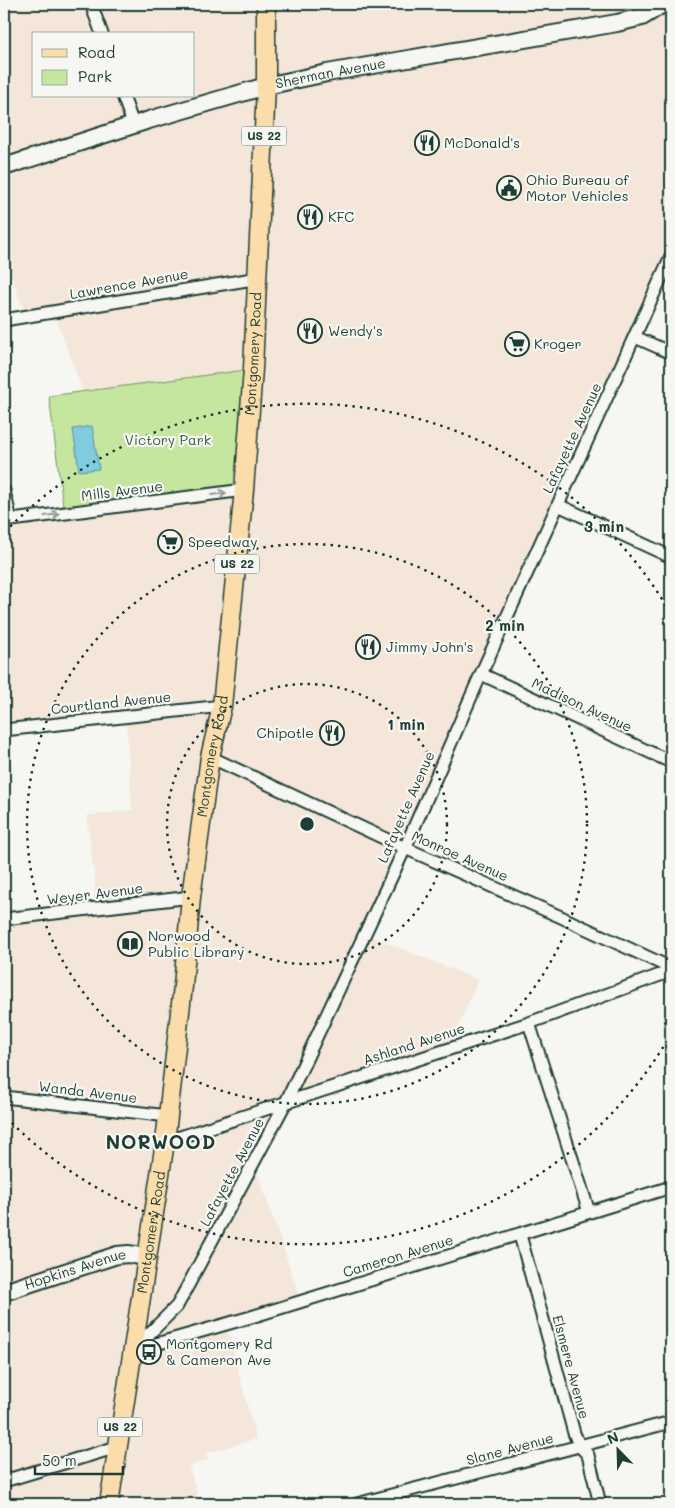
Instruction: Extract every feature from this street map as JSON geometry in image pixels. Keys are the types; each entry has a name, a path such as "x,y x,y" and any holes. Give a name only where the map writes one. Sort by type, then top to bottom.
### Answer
{"main road":[{"name":"Montgomery Road","path":"109,1504 116,1447 165,1142 191,897 210,757 222,706 244,490 259,278 266,86 266,4"}],"street":[{"path":"92,4 101,32"},
{"name":"Sherman Avenue","path":"4,167 133,124 266,86 617,24 642,17 663,4"},
{"path":"124,98 133,124"},
{"name":"Lafayette Avenue","path":"133,1350 177,1306 286,1102 404,848 671,256"},
{"name":"Lawrence Avenue","path":"4,320 259,278"},
{"path":"635,337 671,353"},
{"name":"Mills Avenue","path":"7,521 244,490"},
{"path":"4,491 7,521"},
{"path":"558,505 671,557"},
{"name":"Madison Avenue","path":"481,674 671,762"},
{"name":"Courtland Avenue","path":"4,730 222,706"},
{"name":"Monroe Avenue","path":"210,757 404,848 561,916 671,969"},
{"name":"Weyer Avenue","path":"4,920 191,897"},
{"name":"Ashland Avenue","path":"165,1142 529,1023 671,969"},
{"path":"529,1023 589,1212"},
{"name":"Wanda Avenue","path":"4,1097 168,1116"},
{"name":"Cameron Avenue","path":"133,1350 251,1317 671,1187"},
{"name":"Elsmere Avenue","path":"520,1235 574,1433 588,1456 600,1504"},
{"name":"Hopkins Avenue","path":"4,1292 117,1255 128,1254 147,1257"},
{"name":"Slane Avenue","path":"357,1504 671,1422"},
{"path":"4,1481 116,1447"}],"shaded area":[{"path":"4,4 671,4 671,256 365,934 478,980 449,1049 286,1102 254,1162 301,1301 226,1324 256,1439 206,1453 208,1460 189,1466 199,1504 4,1504 4,919 93,910 95,882 87,816 132,810 126,717 4,730 4,521 244,490 253,369 83,392 54,312 26,317 5,256"}],"green space":[{"name":"Victory Park","path":"253,369 244,490 64,514 49,396"}],"water":[{"path":"92,426 99,469 79,471 73,429"}],"place":[{"name":"McDonald's","path":"427,143"},
{"name":"Ohio Bureau of Motor Vehicles","path":"509,188"},
{"name":"KFC","path":"310,217"},
{"name":"Wendy's","path":"310,331"},
{"name":"Kroger","path":"517,344"},
{"name":"Speedway","path":"170,542"},
{"name":"Jimmy John's","path":"368,647"},
{"name":"Chipotle","path":"332,733"},
{"name":"Norwood Public Library","path":"130,944"},
{"name":"Montgomery Rd & Cameron Ave","path":"149,1352"}],"district":[{"name":"NORWOOD","path":"161,1142"}]}
